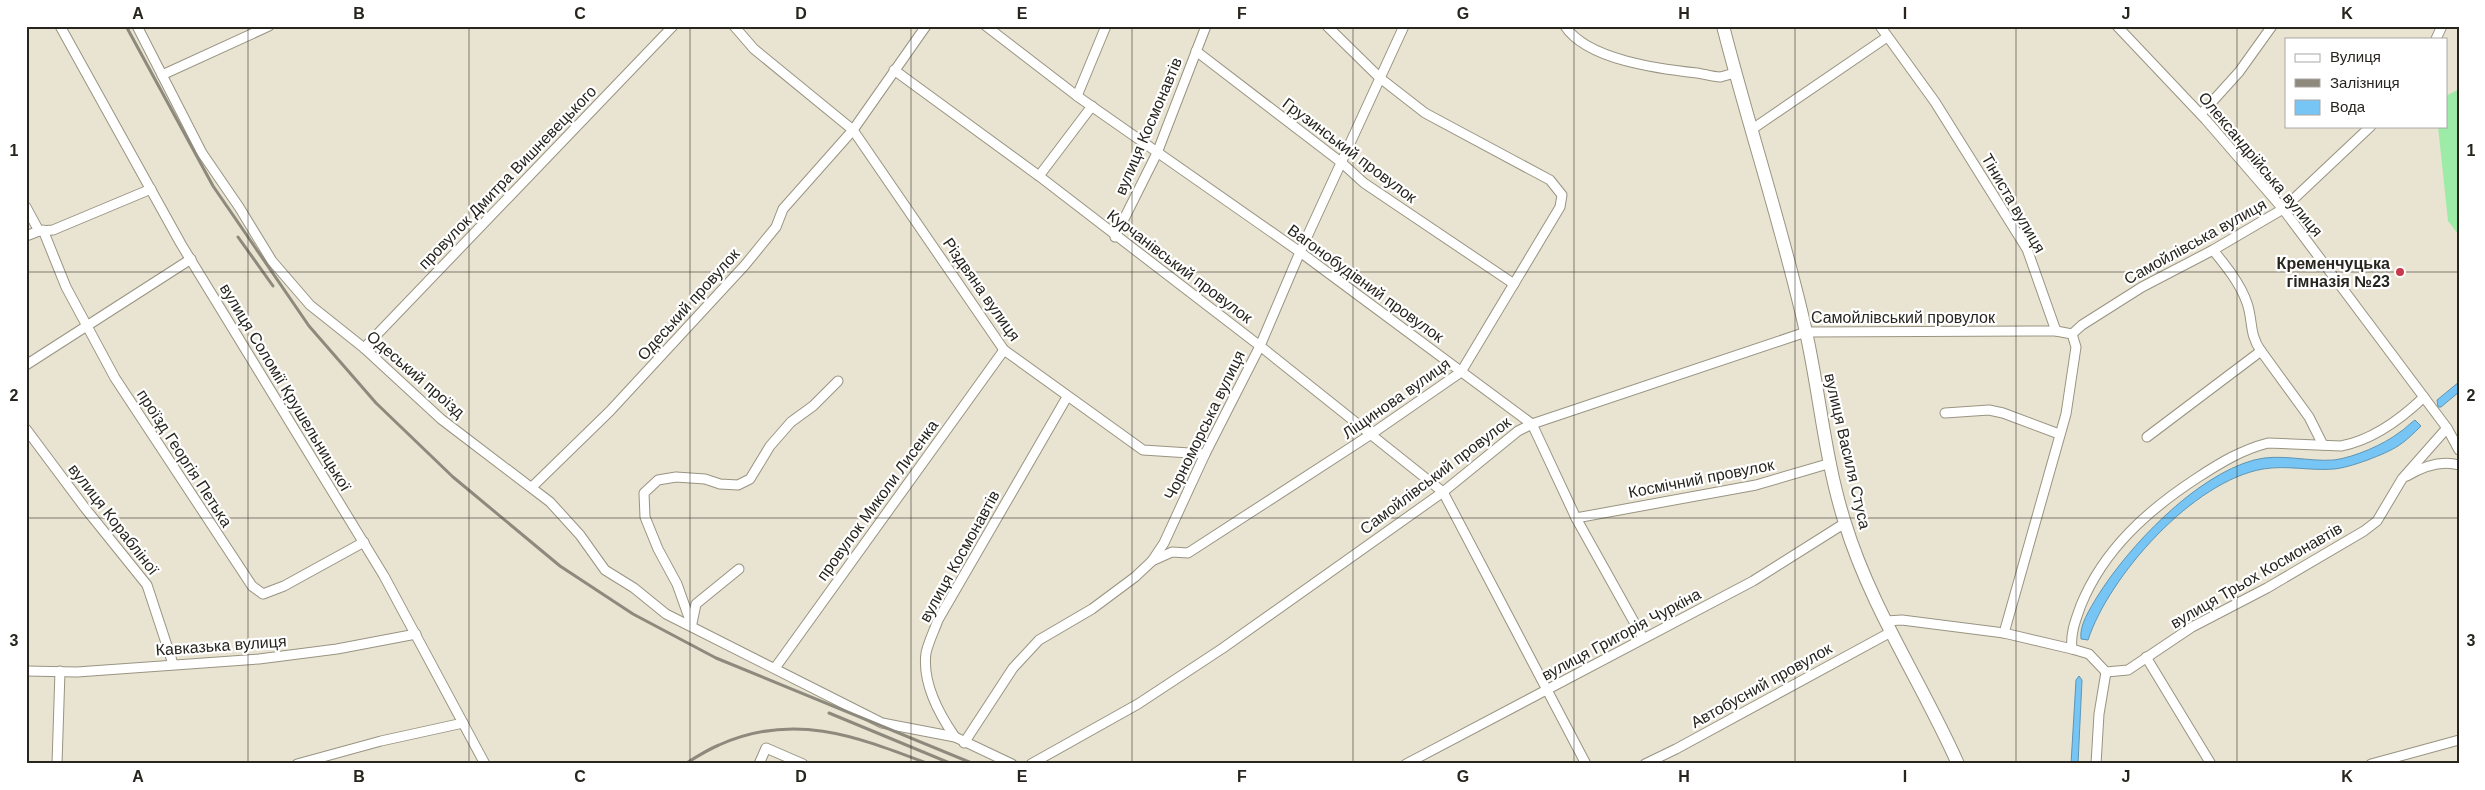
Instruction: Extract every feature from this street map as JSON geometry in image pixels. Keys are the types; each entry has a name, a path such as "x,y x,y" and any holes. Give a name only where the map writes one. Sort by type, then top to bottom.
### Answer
{"main road":[{"name":"вулиця Василя Стуса","path":"1723,26 1806,332 1844,523 1889,626 1941,726 1958,764"}],"street":[{"name":"вулиця Соломії Крушельницької","path":"60,26 191,260 364,542 416,634 485,764"},
{"name":"Одеський проїзд","path":"138,26 202,153 272,260 310,305 364,348 441,419 550,502 580,535 605,570 634,588 666,614 882,723 955,737"},
{"path":"162,75 269,26"},
{"name":"провулок Дмитра Вишневецького","path":"364,348 673,26"},
{"name":"Різдвяна вулиця","path":"734,26 754,49 853,130 1004,350 1143,450 1205,454"},
{"path":"853,130 926,26"},
{"name":"Вагонобудівний провулок","path":"986,26 1077,96 1300,252 1532,424 1576,518 1643,638"},
{"path":"1077,96 1106,26"},
{"name":"вулиця Космонавтів","path":"1115,236 1157,153 1206,26"},
{"name":"Ліщинова вулиця","path":"964,743 987,706 1024,654 1050,632 1079,617 1115,593 1152,561 1172,552 1188,553 1370,435 1461,372 1560,207 1562,195 1550,180 1425,113 1380,78 1327,26"},
{"name":"Чорноморська вулиця","path":"1152,561 1164,543 1205,454 1260,346 1300,252 1404,26"},
{"path":"1565,26 1571,35 1586,45 1658,69 1720,77 1735,73"},
{"name":"Тіниста вулиця","path":"1880,26 1935,102 2027,249 2056,331"},
{"name":"Олександрійська вулиця","path":"2118,26 2201,114 2283,209 2447,428 2459,450"},
{"path":"2201,114 2239,72 2272,26"},
{"path":"2436,38 2442,26"},
{"path":"1751,130 1887,37"},
{"name":"Грузинський провулок","path":"1196,51 1342,163 1364,183 1514,284"},
{"name":"Курчанівський провулок","path":"894,70 1039,176 1260,346 1443,492"},
{"path":"1039,176 1092,106"},
{"name":"Самойлівська вулиця","path":"2072,334 2082,325 2142,287 2213,250 2283,209 2369,128"},
{"name":"Одеський провулок","path":"532,487 610,411 739,271 776,227 783,209 853,130"},
{"path":"26,236 41,230 53,230 151,189"},
{"name":"проїзд Георгія Петька","path":"26,207 41,230 54,263 85,326 115,378 252,586 263,594 284,586 364,542"},
{"path":"2213,250 2241,287 2248,305 2251,331 2255,344 2309,417 2323,445"},
{"path":"26,365 191,260"},
{"path":"2004,633 2066,414 2076,347 2072,334 2056,331"},
{"name":"Самойлівський провулок","path":"1031,764 1138,704 1215,654 1443,492 1518,430 1532,424 1806,332 2056,331"},
{"name":"провулок Миколи Лисенка","path":"774,668 1004,350"},
{"path":"2147,437 2261,351"},
{"path":"692,626 677,584 658,549 645,517 644,493 658,480 676,477 705,479 720,484 738,485 750,479 770,446 791,422 813,406 838,381"},
{"name":"вулиця Космонавтів","path":"955,737 934,701 928,680 926,653 938,620 1067,397"},
{"path":"2072,649 2071,639 2076,620 2094,579 2120,542 2150,511 2220,463 2248,449 2268,443 2341,446 2366,438 2395,420 2424,397"},
{"path":"1945,413 1989,410 2003,413 2059,434"},
{"name":"вулиця Трьох Космонавтів","path":"2106,672 2128,670 2192,627 2267,588 2364,531 2377,521 2402,479 2447,428"},
{"name":"вулиця Корабліної","path":"26,429 85,508 147,585 173,664"},
{"path":"2402,479 2415,471 2438,464 2449,462 2459,465"},
{"name":"Космічний провулок","path":"1576,518 1756,485 1831,463"},
{"path":"1443,492 1586,764"},
{"name":"вулиця Григорія Чуркіна","path":"1406,764 1753,581 1844,523"},
{"path":"692,626 696,604 740,569"},
{"path":"1889,626 1902,620 2004,633 2089,654 2106,672 2099,714 2096,764"},
{"name":"Автобусний провулок","path":"1645,764 1684,745 1889,626"},
{"name":"Кавказька вулиця","path":"26,671 60,671 259,659 338,648 416,634"},
{"path":"2146,657 2211,764"},
{"path":"57,764 60,671"},
{"path":"297,764 332,759 463,723"},
{"path":"955,737 964,743 1012,764"},
{"path":"2372,764 2459,740"},
{"path":"759,764 766,748 803,764"}],"green space":[{"path":"2459,89 2459,235 2448,221 2438,128 2448,128 2448,95"}],"water":[{"path":"2459,382 2459,392 2441,407 2438,407 2437,400"},
{"path":"2415,420 2421,426 2401,444 2367,460 2334,469 2263,469 2236,477 2209,492 2182,512 2157,535 2134,561 2114,588 2088,640 2081,639 2083,623 2088,612 2110,577 2126,557 2165,516 2209,481 2232,468 2264,458 2284,457 2334,460 2351,456 2385,441 2402,431"},
{"path":"2079,676 2082,680 2078,764 2071,764 2076,680"}],"railway":[{"path":"126,26 213,186 309,326 376,403 453,477 560,566 633,614 716,658 974,764"},
{"path":"238,237 273,286"},
{"path":"829,713 952,764"},
{"path":"685,764 715,747 747,735 773,730 800,729 851,737 929,764"}],"place":[{"name":"Кременчуцька гімназія №23","path":"2400,272"}]}
